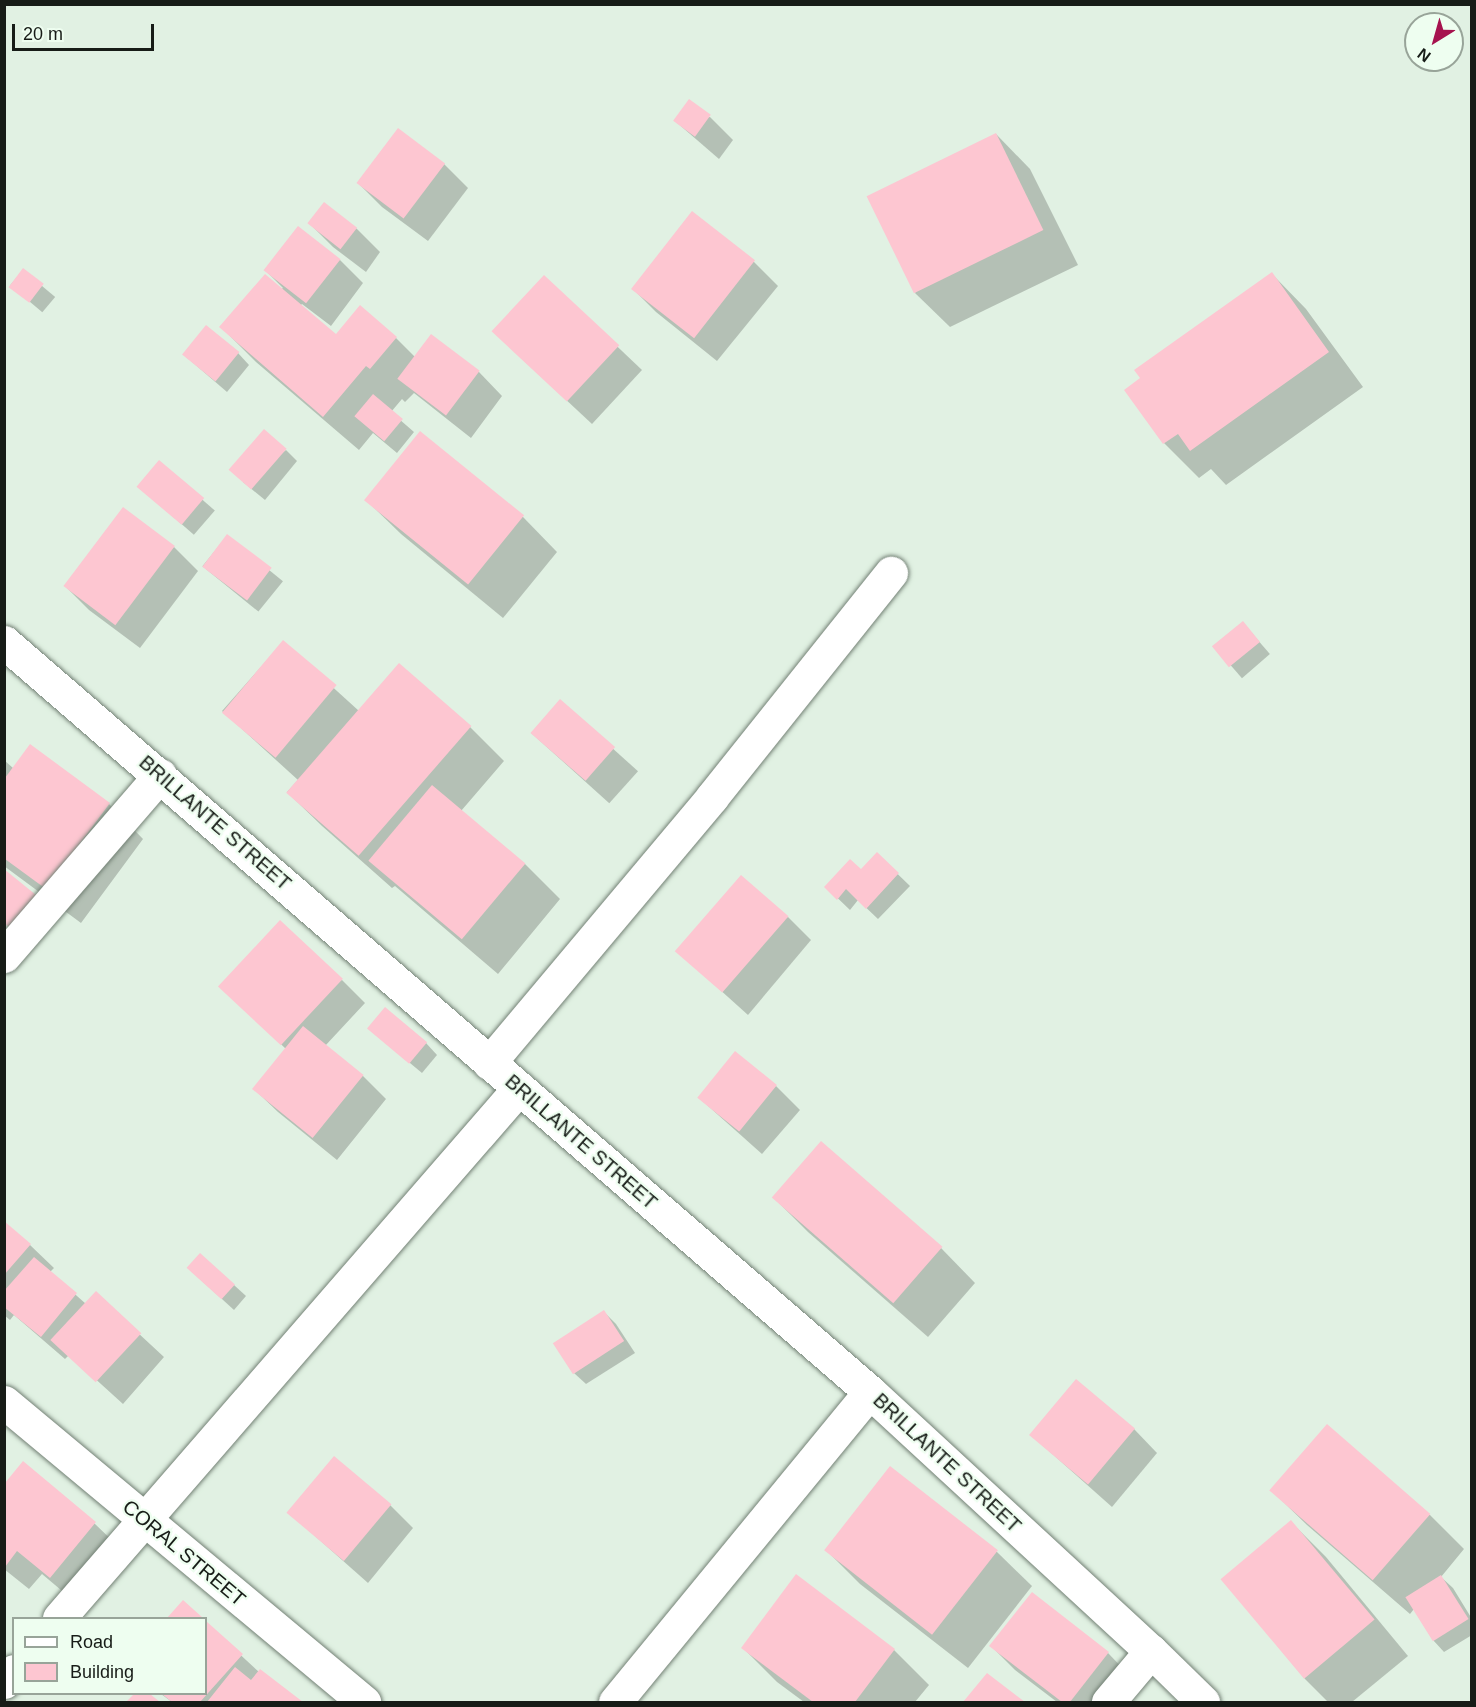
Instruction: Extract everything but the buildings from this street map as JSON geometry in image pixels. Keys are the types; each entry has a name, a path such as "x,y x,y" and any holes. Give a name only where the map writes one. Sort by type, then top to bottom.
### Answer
{"street":[{"path":"489,1063 712,797 891,573"},
{"name":"BRILLANTE STREET","path":"4,642 870,1392 1151,1651 1203,1702"},
{"path":"4,956 160,775"},
{"path":"60,1617 519,1088"},
{"path":"615,1702 870,1392"},
{"name":"CORAL STREET","path":"4,1402 364,1702"},
{"path":"1108,1702 1151,1651"}]}
